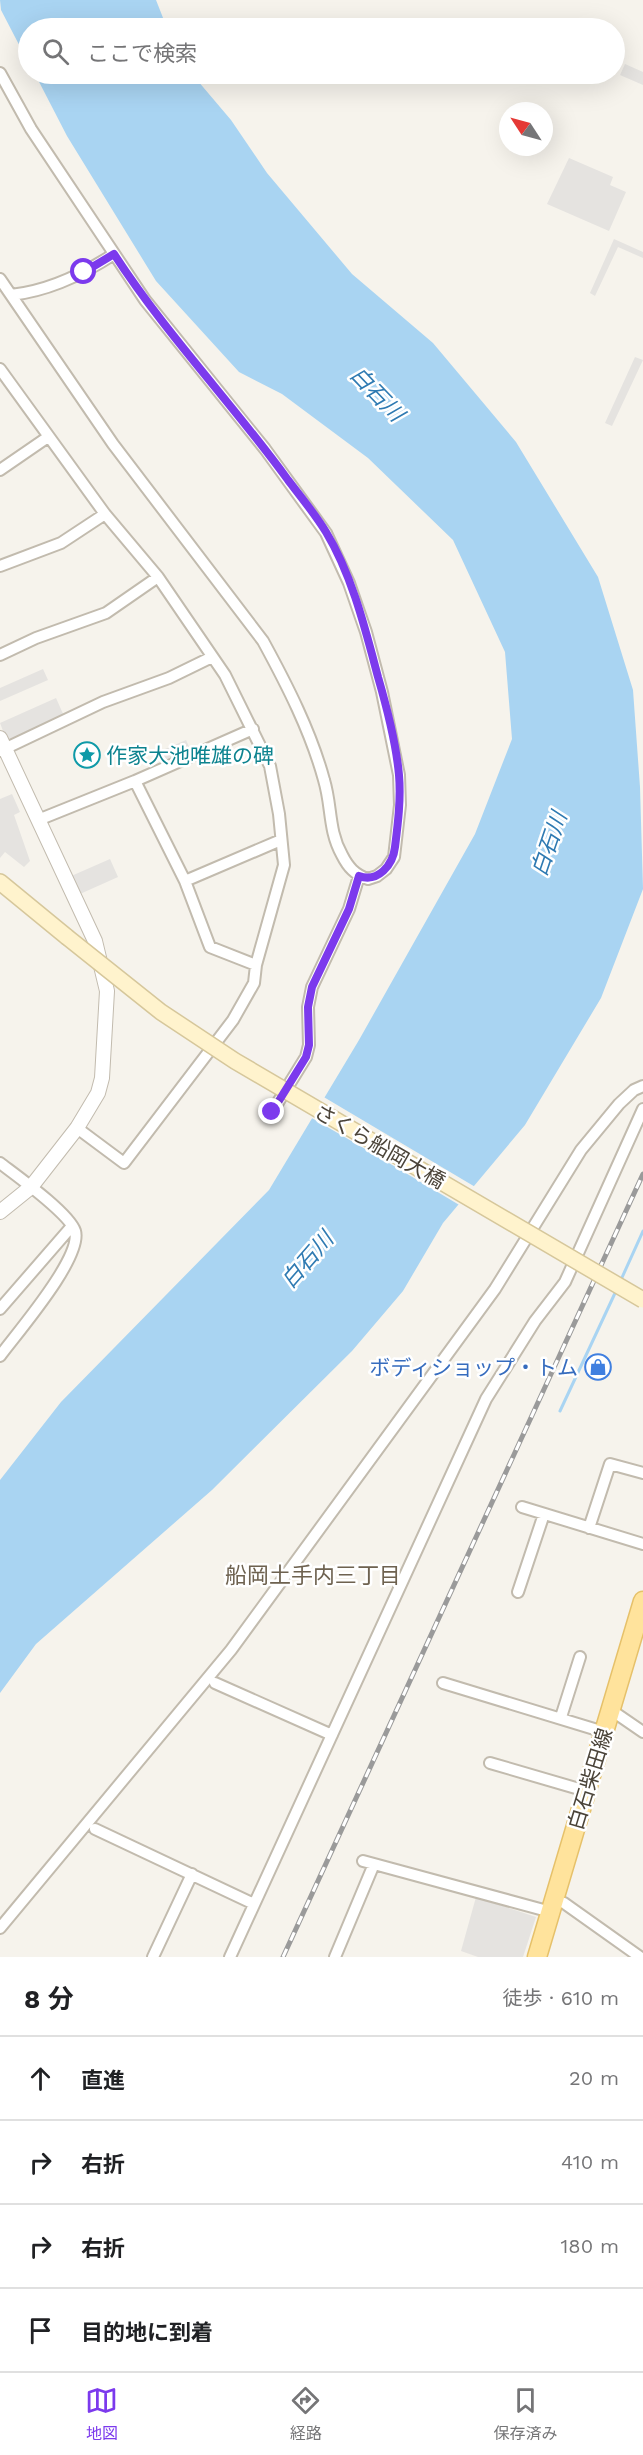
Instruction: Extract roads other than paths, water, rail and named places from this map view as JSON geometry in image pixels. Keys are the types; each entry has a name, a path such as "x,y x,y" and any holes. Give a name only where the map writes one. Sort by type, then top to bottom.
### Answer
{"main road":[{"name":"さくら船岡大橋","path":"0,882 161,1012 235,1061 643,1300"},
{"name":"白石柴田線","path":"537,1957 643,1601"}],"street":[{"path":"0,73 32,129 145,300 265,449 326,533 349,583 366,632 382,692 399,775 399,805 394,857 386,869 376,876 368,879 359,876 350,868 335,841 330,824 324,780 283,678 263,641 113,444 0,279"},
{"path":"11,295 38,292 84,272 114,254"},
{"path":"0,369 105,514 158,577 225,675 270,766 279,814 284,865 256,965 254,983 233,1020 124,1163 77,1128"},
{"path":"0,470 48,437"},
{"path":"0,566 61,543 105,514"},
{"path":"0,655 36,638 106,613 158,577"},
{"path":"0,1212 31,1187 77,1128 98,1093 102,1078 107,984 95,941 2,746 103,702 169,678 212,657"},
{"path":"38,820 135,781 253,729"},
{"path":"135,781 185,881 210,947 256,965"},
{"path":"185,881 281,840"},
{"path":"272,1112 306,1057 309,1045 308,1007 312,987 345,918 359,876"},
{"path":"0,1928 231,1650 495,1288 581,1150 619,1104 634,1090 643,1086"},
{"path":"230,1957 486,1400 535,1321 565,1282 643,1110"},
{"path":"0,1163 31,1187 72,1226 76,1240 72,1256 0,1356"},
{"path":"0,1309 72,1226"},
{"path":"589,1528 610,1464 643,1473"},
{"path":"522,1507 643,1544"},
{"path":"518,1592 544,1514"},
{"path":"561,1717 580,1656"},
{"path":"215,1683 332,1736"},
{"path":"443,1683 561,1717 604,1732"},
{"path":"611,1710 643,1732"},
{"path":"490,1763 586,1791"},
{"path":"95,1829 254,1904"},
{"path":"335,1957 368,1862 553,1906 564,1903 640,1957"},
{"path":"153,1957 192,1874"}],"water":[{"path":"0,0 156,0 163,18 18,18 18,43 1,10"},
{"name":"白石川","path":"40,84 200,84 231,120 267,173 352,274 433,343 516,442 598,577 633,690 640,787 643,889 601,998 525,1125 443,1223 403,1291 352,1351 212,1490 36,1644 0,1693 0,1480 61,1402 269,1190 359,1040 475,834 512,739 505,652 453,540 368,458 282,394 239,372 156,281 67,136"}],"waterway":[{"path":"620,1282 643,1231"},
{"path":"560,1411 616,1291"}],"railway":[{"path":"283,1957 643,1174"}],"place":[{"name":"作家大池唯雄の碑","path":"87,755"},
{"name":"ボディショップ・トム","path":"598,1367"}],"district":[{"name":"船岡土手内三丁目","path":"313,1575"}]}
